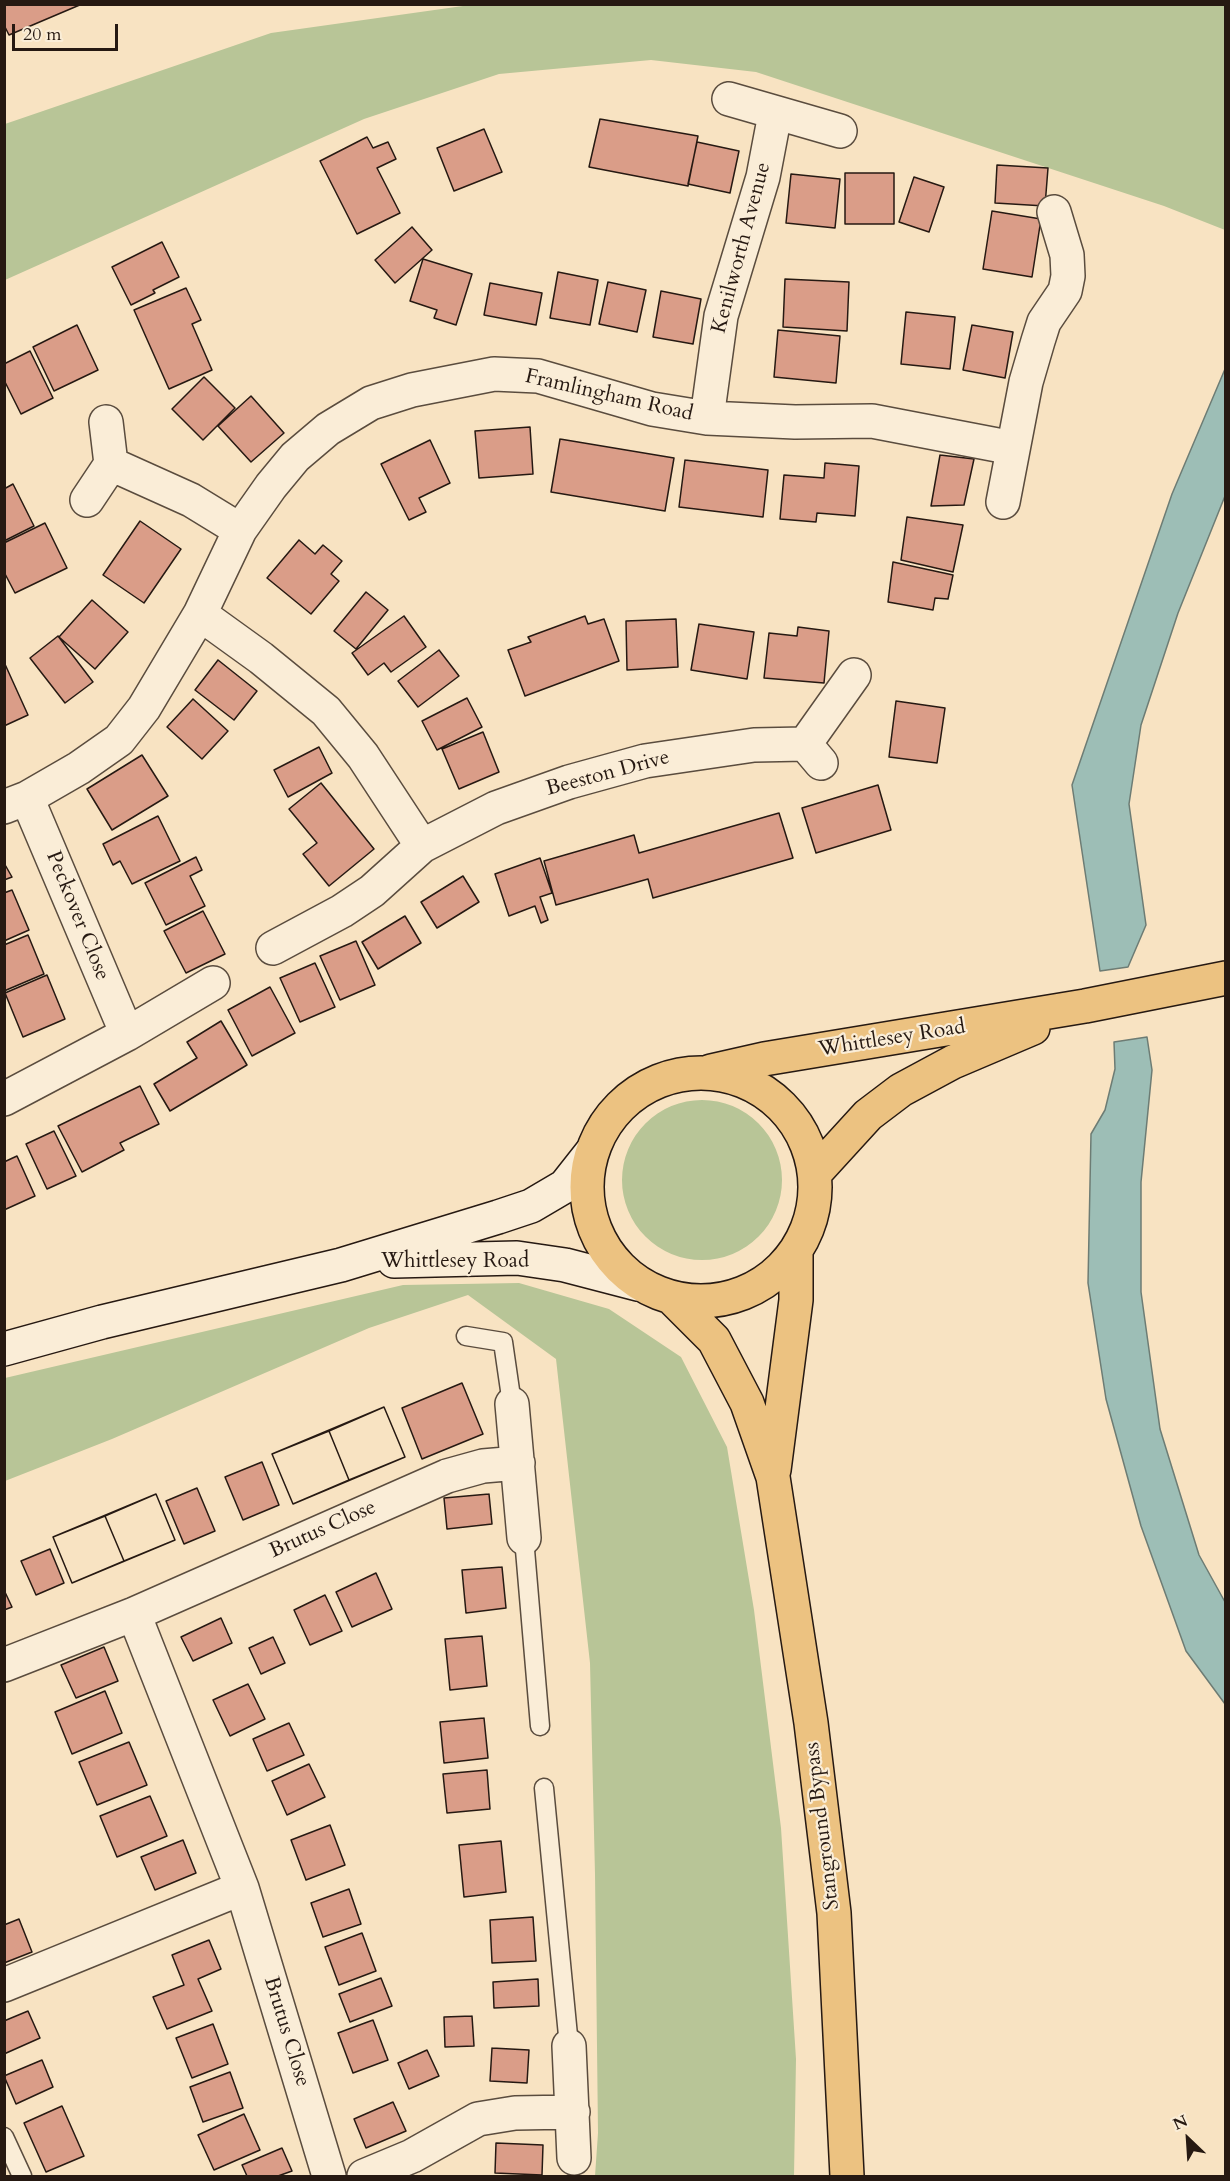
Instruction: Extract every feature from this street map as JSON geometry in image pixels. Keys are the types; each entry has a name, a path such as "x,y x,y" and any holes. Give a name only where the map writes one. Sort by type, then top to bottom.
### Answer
{"main road":[{"name":"Whittlesey Road","path":"699,1073 764,1059 1153,994 1226,978"},
{"name":"Whittlesey Road","path":"814,1173 868,1115 901,1090 953,1062 1084,1006"},
{"path":"699,1073 732,1077 763,1091 788,1113 806,1141 814,1173 815,1195 809,1224 796,1251 772,1277 742,1294 708,1302 672,1298 639,1284 616,1264 599,1240 588,1212 586,1182 591,1153 608,1121 633,1096 664,1079 699,1073"},
{"name":"Stanground Bypass","path":"773,1477 796,1300 796,1251"},
{"name":"Stanground Bypass","path":"672,1298 714,1340 747,1403 773,1477 811,1722 834,1913 847,2176"}],"street":[{"path":"729,99 840,131"},
{"name":"Kenilworth Avenue","path":"707,418 721,316 764,177 775,114"},
{"path":"1003,502 1026,382 1044,322 1065,291 1068,276 1067,255 1054,212"},
{"name":"Framlingham Road","path":"16,803 79,768 119,740 144,708 200,614 240,530 295,457 328,429 371,403 412,390 494,374 538,376 652,409 707,418 795,422 872,421 1013,448"},
{"path":"87,500 111,464 105,422"},
{"path":"111,464 191,500 240,530"},
{"path":"200,614 261,658 326,711 363,756 422,846"},
{"name":"Beeston Drive","path":"273,948 342,911 372,891 422,846 496,808 569,782 645,761 754,745 813,754 854,675"},
{"name":"Peckover Close","path":"16,803 127,1034"},
{"path":"4,1099 127,1034 213,983"},
{"name":"Whittlesey Road","path":"4,1349 102,1322 341,1265 531,1206 565,1186 591,1153"},
{"name":"Whittlesey Road","path":"341,1265 418,1259 518,1258 565,1265 639,1284"},
{"name":"Whittlesey Road","path":"4,1324 102,1322"},
{"path":"512,1404 524,1538"},
{"name":"Brutus Close","path":"4,1665 134,1614 447,1476 483,1466 518,1463"},
{"name":"Brutus Close","path":"134,1614 242,1888 329,2176"},
{"path":"4,1985 242,1888"},
{"path":"568,2046 574,2167"},
{"path":"363,2176 412,2156 478,2119 515,2113 573,2112"}],"lane":[{"path":"466,1336 504,1342 512,1404"},
{"path":"524,1538 540,1726"},
{"path":"544,1788 568,2046"},
{"path":"4,2137 22,2176"}],"green space":[{"path":"470,5 1225,5 1225,230 1164,206 756,72 651,60 499,74 364,119 5,280 5,124 271,33"},
{"path":"702,1100 718,1101 733,1106 747,1113 759,1123 769,1135 776,1149 781,1164 781,1196 776,1211 769,1225 759,1237 747,1247 733,1254 718,1259 702,1260 686,1259 671,1254 657,1247 645,1237 635,1225 628,1211 623,1196 622,1180 623,1164 628,1149 635,1135 645,1123 657,1113 671,1106 686,1101"},
{"path":"519,1283 609,1309 681,1357 727,1447 754,1610 781,1828 796,2059 794,2176 595,2176 598,2133 590,1663 556,1359 468,1295 369,1328 112,1439 5,1481 5,1378 403,1285"}],"water":[{"path":"1225,369 1225,496 1178,613 1141,725 1129,804 1146,925 1128,967 1100,971 1072,785 1172,494"},
{"path":"1147,1037 1152,1070 1141,1182 1141,1292 1160,1429 1199,1555 1225,1602 1225,1704 1186,1651 1141,1526 1106,1399 1088,1283 1091,1134 1105,1110 1115,1069 1114,1042"}],"building":[{"path":"4,4 82,4 9,35 4,25"},
{"path":"600,119 698,136 688,186 589,167"},
{"path":"484,129 502,172 454,191 437,148"},
{"path":"367,137 373,148 388,142 396,159 377,168 400,213 357,234 320,161"},
{"path":"697,142 739,151 730,193 688,184"},
{"path":"997,165 1048,168 1045,206 995,203"},
{"path":"845,173 894,173 894,224 845,224"},
{"path":"791,174 840,179 835,228 786,223"},
{"path":"914,177 944,187 929,232 899,222"},
{"path":"992,211 1041,219 1032,277 983,269"},
{"path":"412,227 432,250 395,283 375,260"},
{"path":"162,242 179,277 153,290 155,293 131,305 112,267"},
{"path":"423,259 472,274 456,325 434,318 437,310 410,301"},
{"path":"558,272 598,280 590,325 550,318"},
{"path":"785,279 849,282 847,331 783,327"},
{"path":"608,282 646,290 637,332 599,324"},
{"path":"490,283 542,293 536,325 484,315"},
{"path":"186,288 201,320 192,324 212,370 169,389 134,310"},
{"path":"661,291 701,299 693,344 653,337"},
{"path":"906,312 955,317 950,369 901,364"},
{"path":"77,325 98,370 54,391 33,347"},
{"path":"972,325 1013,332 1005,378 963,370"},
{"path":"778,330 840,336 836,383 774,377"},
{"path":"30,351 53,398 21,414 4,380 4,364"},
{"path":"204,377 235,408 203,440 172,409"},
{"path":"251,396 284,433 251,462 218,426"},
{"path":"530,427 533,474 479,478 475,431"},
{"path":"560,439 674,458 665,511 551,492"},
{"path":"430,440 450,483 419,498 426,512 409,520 381,464"},
{"path":"940,455 974,459 964,505 931,506"},
{"path":"685,460 768,470 763,517 679,507"},
{"path":"825,463 859,466 855,516 817,513 816,522 780,519 784,475 824,478"},
{"path":"13,484 34,526 4,541 4,489"},
{"path":"907,517 963,525 953,572 901,560"},
{"path":"140,521 181,549 144,603 103,575"},
{"path":"45,523 67,568 15,593 4,572 4,543"},
{"path":"299,540 315,554 323,545 342,561 331,574 339,581 311,614 267,578"},
{"path":"893,562 953,575 948,599 935,598 933,610 888,602"},
{"path":"366,592 388,610 356,649 334,631"},
{"path":"92,600 128,632 95,669 59,637"},
{"path":"404,616 426,647 391,672 384,663 368,675 352,653"},
{"path":"585,616 588,624 604,619 619,661 525,696 508,650 531,642 528,637"},
{"path":"676,619 678,667 627,670 626,621"},
{"path":"699,624 754,632 747,679 691,670"},
{"path":"798,627 829,631 824,683 764,678 769,633 797,636"},
{"path":"58,636 93,682 65,703 30,658"},
{"path":"439,650 459,676 418,707 398,681"},
{"path":"218,660 257,691 234,720 195,690"},
{"path":"4,662 28,715 4,726"},
{"path":"467,698 482,727 437,750 422,721"},
{"path":"193,699 228,731 202,759 167,727"},
{"path":"896,701 945,708 937,763 889,757"},
{"path":"483,732 499,772 459,789 442,749"},
{"path":"319,747 332,773 288,797 274,770"},
{"path":"142,755 168,796 112,830 87,789"},
{"path":"321,783 374,849 329,886 303,854 317,843 289,809"},
{"path":"878,785 891,830 816,853 802,808"},
{"path":"779,813 793,858 653,898 648,879 556,905 544,861 634,835 639,853"},
{"path":"158,816 180,861 132,884 120,861 113,865 103,844"},
{"path":"196,857 202,870 190,876 205,906 166,925 145,883"},
{"path":"540,858 552,893 540,897 548,920 541,923 535,906 509,916 495,874"},
{"path":"4,863 12,877 4,880"},
{"path":"463,876 479,902 437,928 421,902"},
{"path":"12,890 29,930 4,941 4,893"},
{"path":"203,911 225,954 186,973 164,931"},
{"path":"405,916 421,943 378,969 362,942"},
{"path":"28,935 44,974 4,991 4,945"},
{"path":"356,941 375,985 340,1000 320,956"},
{"path":"315,963 335,1007 300,1022 280,978"},
{"path":"47,975 65,1019 23,1037 5,993"},
{"path":"270,987 295,1033 252,1056 228,1010"},
{"path":"221,1021 247,1065 170,1111 154,1084 197,1058 187,1042"},
{"path":"140,1086 159,1124 120,1143 124,1150 82,1172 58,1126"},
{"path":"54,1131 76,1176 47,1189 26,1144"},
{"path":"17,1156 35,1196 4,1210 4,1162"},
{"path":"462,1383 483,1434 422,1459 402,1408"},
{"path":"384,1407 405,1457 349,1480 329,1431"},
{"path":"384,1407 405,1457 293,1504 272,1454"},
{"path":"329,1431 349,1480 293,1504 272,1454"},
{"path":"262,1462 279,1505 243,1520 225,1477"},
{"path":"197,1488 215,1531 184,1544 166,1501"},
{"path":"156,1494 175,1540 124,1561 105,1516"},
{"path":"156,1494 175,1540 72,1583 53,1537"},
{"path":"489,1494 492,1524 447,1529 444,1498"},
{"path":"105,1516 124,1561 72,1583 53,1537"},
{"path":"50,1549 64,1583 36,1595 21,1561"},
{"path":"502,1567 506,1608 466,1613 462,1570"},
{"path":"376,1573 392,1609 352,1627 336,1592"},
{"path":"4,1590 12,1607 4,1610"},
{"path":"325,1595 342,1631 310,1645 294,1610"},
{"path":"221,1618 232,1643 193,1661 181,1637"},
{"path":"482,1636 487,1686 450,1690 445,1639"},
{"path":"273,1637 285,1663 261,1674 249,1648"},
{"path":"104,1647 118,1681 76,1698 61,1665"},
{"path":"248,1684 265,1719 230,1736 213,1700"},
{"path":"105,1691 122,1733 72,1754 55,1712"},
{"path":"484,1718 488,1758 444,1763 440,1722"},
{"path":"289,1723 304,1755 267,1771 253,1739"},
{"path":"129,1742 147,1785 97,1805 79,1762"},
{"path":"309,1764 325,1797 287,1815 272,1781"},
{"path":"487,1770 490,1809 447,1813 443,1774"},
{"path":"150,1796 167,1836 117,1857 100,1816"},
{"path":"330,1825 345,1865 306,1880 291,1840"},
{"path":"183,1840 196,1873 155,1890 141,1857"},
{"path":"501,1841 506,1892 464,1897 459,1845"},
{"path":"349,1889 361,1924 323,1937 311,1903"},
{"path":"533,1917 536,1961 492,1963 490,1920"},
{"path":"19,1919 32,1952 4,1963 4,1925"},
{"path":"362,1933 376,1971 339,1985 325,1947"},
{"path":"209,1940 221,1969 198,1979 212,2011 167,2029 153,1997 184,1985 172,1955"},
{"path":"381,1978 392,2006 350,2022 339,1994"},
{"path":"538,1979 539,2006 494,2008 493,1982"},
{"path":"28,2011 40,2038 4,2054 4,2021"},
{"path":"472,2016 474,2046 445,2047 444,2017"},
{"path":"373,2020 388,2060 353,2073 338,2033"},
{"path":"213,2024 228,2064 192,2078 176,2038"},
{"path":"492,2048 529,2050 527,2083 490,2081"},
{"path":"427,2050 439,2076 409,2089 398,2063"},
{"path":"42,2060 53,2087 16,2104 4,2076"},
{"path":"230,2072 243,2108 203,2122 190,2087"},
{"path":"393,2102 406,2131 366,2148 354,2119"},
{"path":"62,2106 84,2156 46,2172 24,2123"},
{"path":"244,2114 260,2150 214,2170 198,2135"},
{"path":"496,2143 543,2145 542,2175 495,2173"},
{"path":"282,2148 292,2171 278,2176 247,2176 242,2165"}]}
